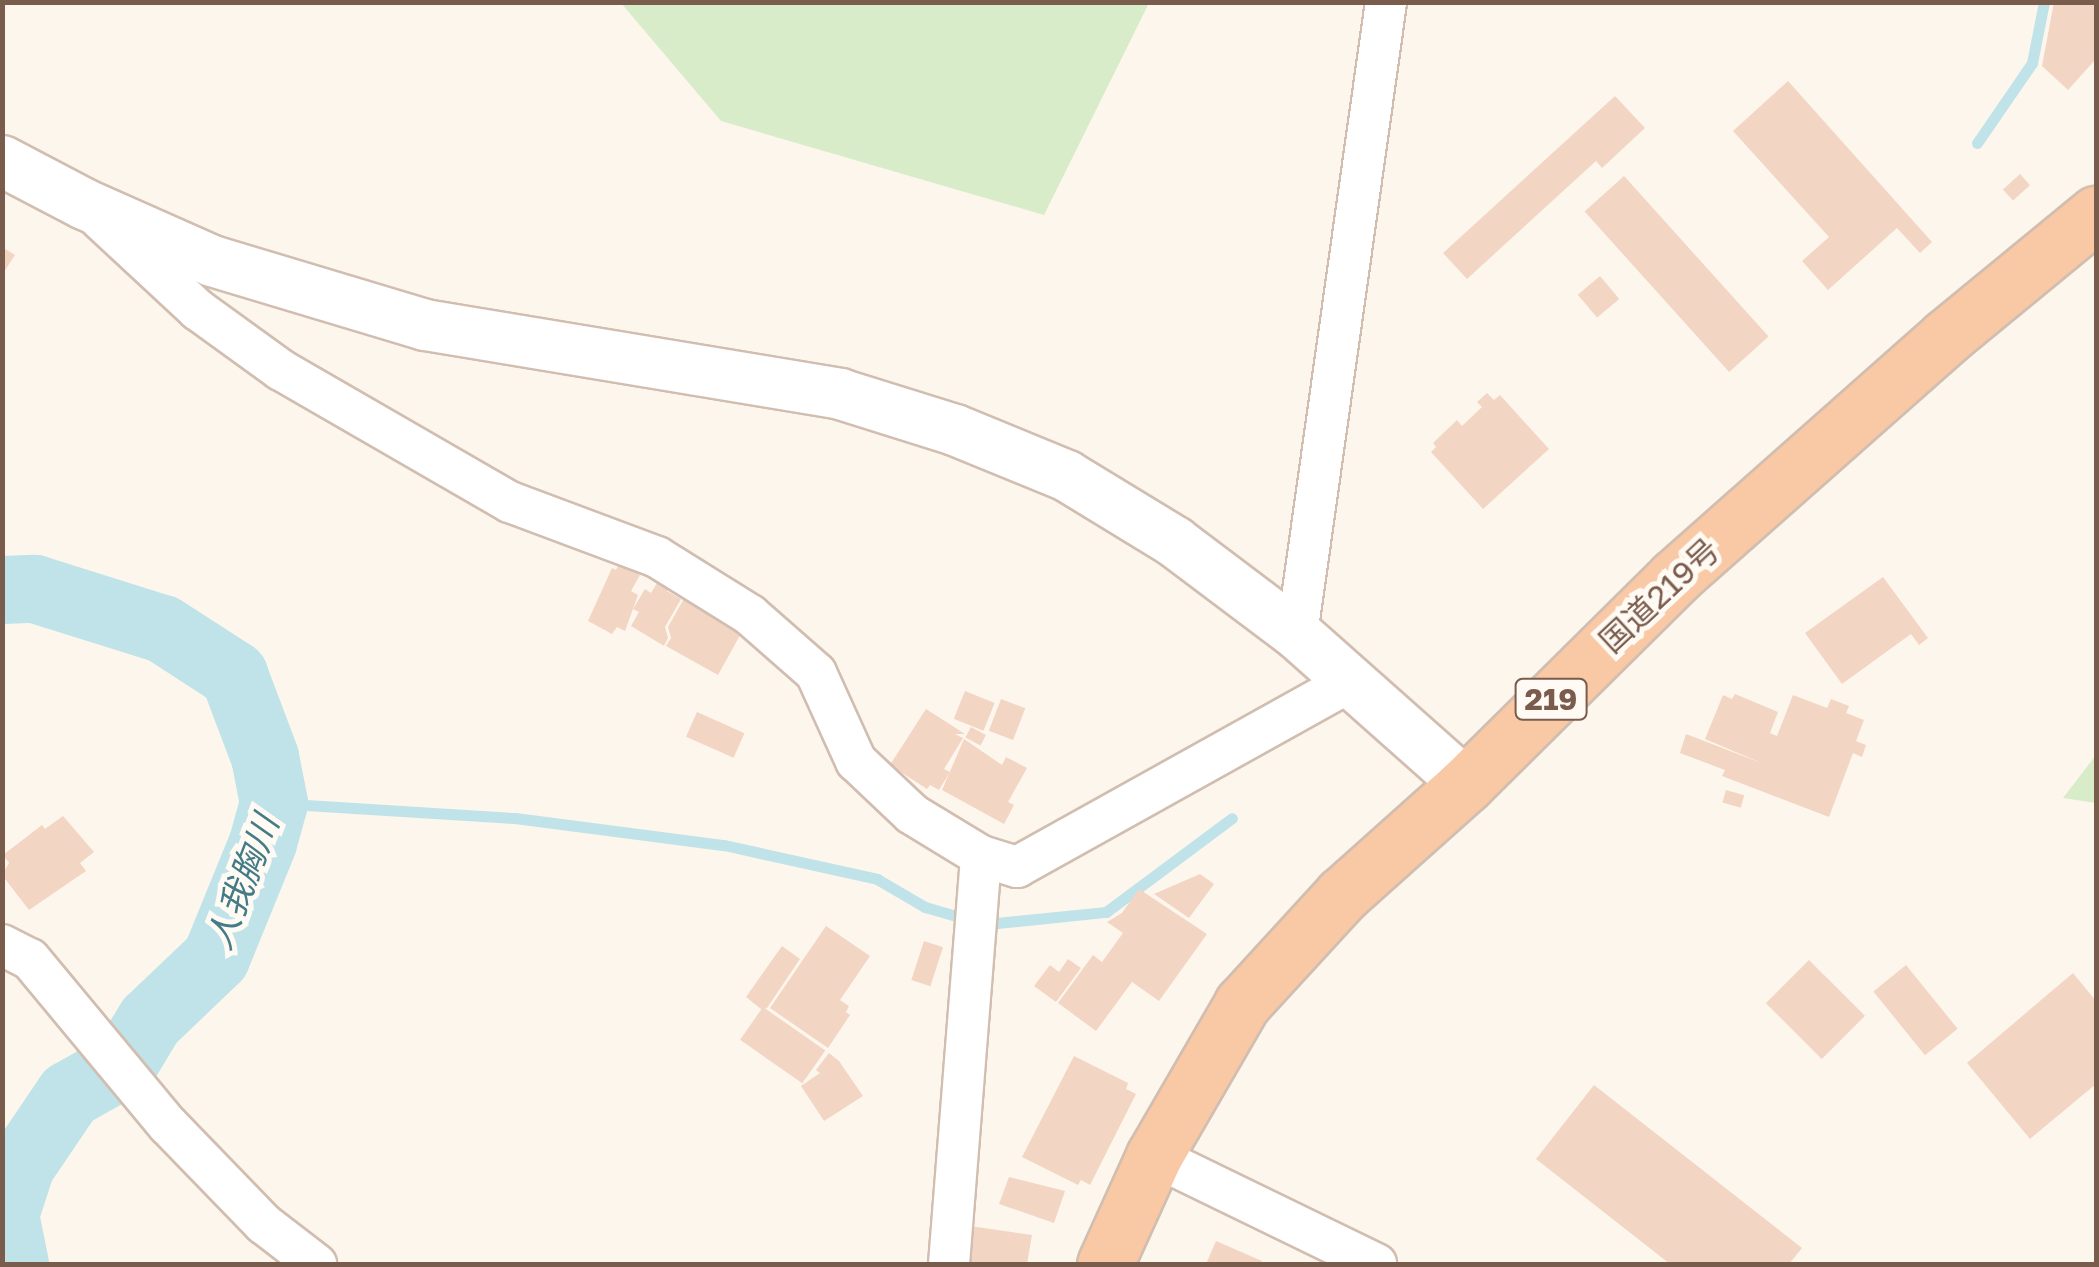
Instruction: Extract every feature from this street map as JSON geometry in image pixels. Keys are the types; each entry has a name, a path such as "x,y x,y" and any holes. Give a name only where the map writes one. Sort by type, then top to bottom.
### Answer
{"highway":[{"name":"国道219号","path":"1105,1264 1154,1156 1242,1004 1342,894 1466,784 1675,577 1946,337 2096,214"}],"street":[{"path":"1297,634 1386,2"},
{"path":"2,160 84,204 212,262 425,325 840,394 955,430 1066,476 1175,542 1297,634 1466,784"},
{"path":"84,204 198,310 281,370 510,502 657,556 750,615 816,673 856,761 912,814 981,856 1017,867 1350,682"},
{"path":"949,1264 981,856"},
{"path":"2,944 30,959 168,1125 264,1224 316,1264"},
{"path":"1154,1156 1376,1264"}],"green space":[{"path":"621,3 1149,3 1044,215 721,121"},
{"path":"2096,755 2096,803 2063,798"}],"building":[{"path":"2054,2 2096,2 2096,59 2068,90 2042,66"},
{"path":"1788,81 1932,242 1920,253 1897,228 1828,290 1802,261 1829,237 1733,131"},
{"path":"1615,96 1645,128 1602,168 1596,161 1467,279 1443,253"},
{"path":"2020,174 2030,185 2013,201 2003,189"},
{"path":"1624,176 1769,337 1729,372 1585,211"},
{"path":"2,247 15,255 2,275"},
{"path":"1600,276 1619,299 1597,318 1578,295"},
{"path":"1487,393 1494,400 1500,395 1549,449 1483,509 1431,452 1436,447 1433,443 1457,420 1462,426 1482,407 1477,402"},
{"path":"619,564 640,575 631,591 638,595 625,631 617,627 612,634 588,621 612,568 616,570"},
{"path":"1883,577 1928,638 1919,645 1911,634 1842,684 1805,633"},
{"path":"660,578 671,584 667,591 681,599 665,627 668,638 664,646 631,626 639,612 633,609 645,589 651,593"},
{"path":"686,595 744,628 718,675 666,646 671,638 668,627"},
{"path":"965,691 995,703 983,731 954,719"},
{"path":"1735,694 1778,712 1770,733 1777,736 1793,695 1827,708 1831,699 1849,706 1846,713 1864,720 1856,741 1866,745 1862,757 1853,753 1829,817 1722,776 1725,770 1680,753 1686,734 1764,764 1705,739 1723,695 1732,699"},
{"path":"1001,699 1025,708 1013,740 989,731"},
{"path":"926,709 965,734 955,734 963,738 944,769 950,772 939,790 930,785 927,789 890,765"},
{"path":"697,712 745,733 734,758 686,737"},
{"path":"971,727 986,735 980,746 965,738"},
{"path":"964,739 1002,765 1006,757 1027,768 1008,802 1014,805 1004,824 942,790"},
{"path":"1726,790 1744,795 1741,808 1722,802"},
{"path":"63,816 94,852 80,863 86,871 29,910 2,875 9,863 3,855 42,825 45,829"},
{"path":"1200,874 1214,884 1189,918 1154,894"},
{"path":"1139,889 1207,934 1159,1001 1132,982 1096,1031 1058,1003 1093,955 1102,962 1123,933 1107,922 1122,913"},
{"path":"826,926 870,956 840,1000 849,1006 846,1012 850,1015 828,1048 770,1008"},
{"path":"924,941 943,947 930,986 911,980"},
{"path":"782,946 800,959 767,1008 761,1009 746,997"},
{"path":"1068,959 1081,968 1056,1002 1034,986 1050,965 1059,972"},
{"path":"1809,960 1865,1016 1822,1059 1766,1003"},
{"path":"1906,965 1958,1029 1925,1055 1873,991"},
{"path":"2073,973 2096,1001 2096,1084 2030,1139 1967,1063"},
{"path":"763,1007 825,1051 802,1083 740,1040"},
{"path":"829,1053 863,1096 824,1121 801,1086 820,1073 816,1070"},
{"path":"1074,1056 1128,1083 1126,1089 1136,1094 1090,1185 1081,1180 1078,1185 1022,1157"},
{"path":"1594,1085 1802,1248 1789,1264 1670,1264 1536,1159"},
{"path":"1009,1177 1065,1191 1054,1223 999,1204"},
{"path":"970,1226 1032,1235 1027,1264 964,1264"},
{"path":"1216,1241 1262,1261 1261,1264 1206,1264"}],"waterway":[{"path":"1977,143 2032,63 2044,2"},
{"name":"人我胸川","path":"2,590 35,589 163,629 234,675 265,757 274,803 263,843 216,958 150,1021 124,1064 69,1095 21,1166 5,1215 15,1264"},
{"path":"274,803 515,818 724,845 877,879 925,907 960,917"},
{"path":"987,924 1106,912 1232,818"}]}
